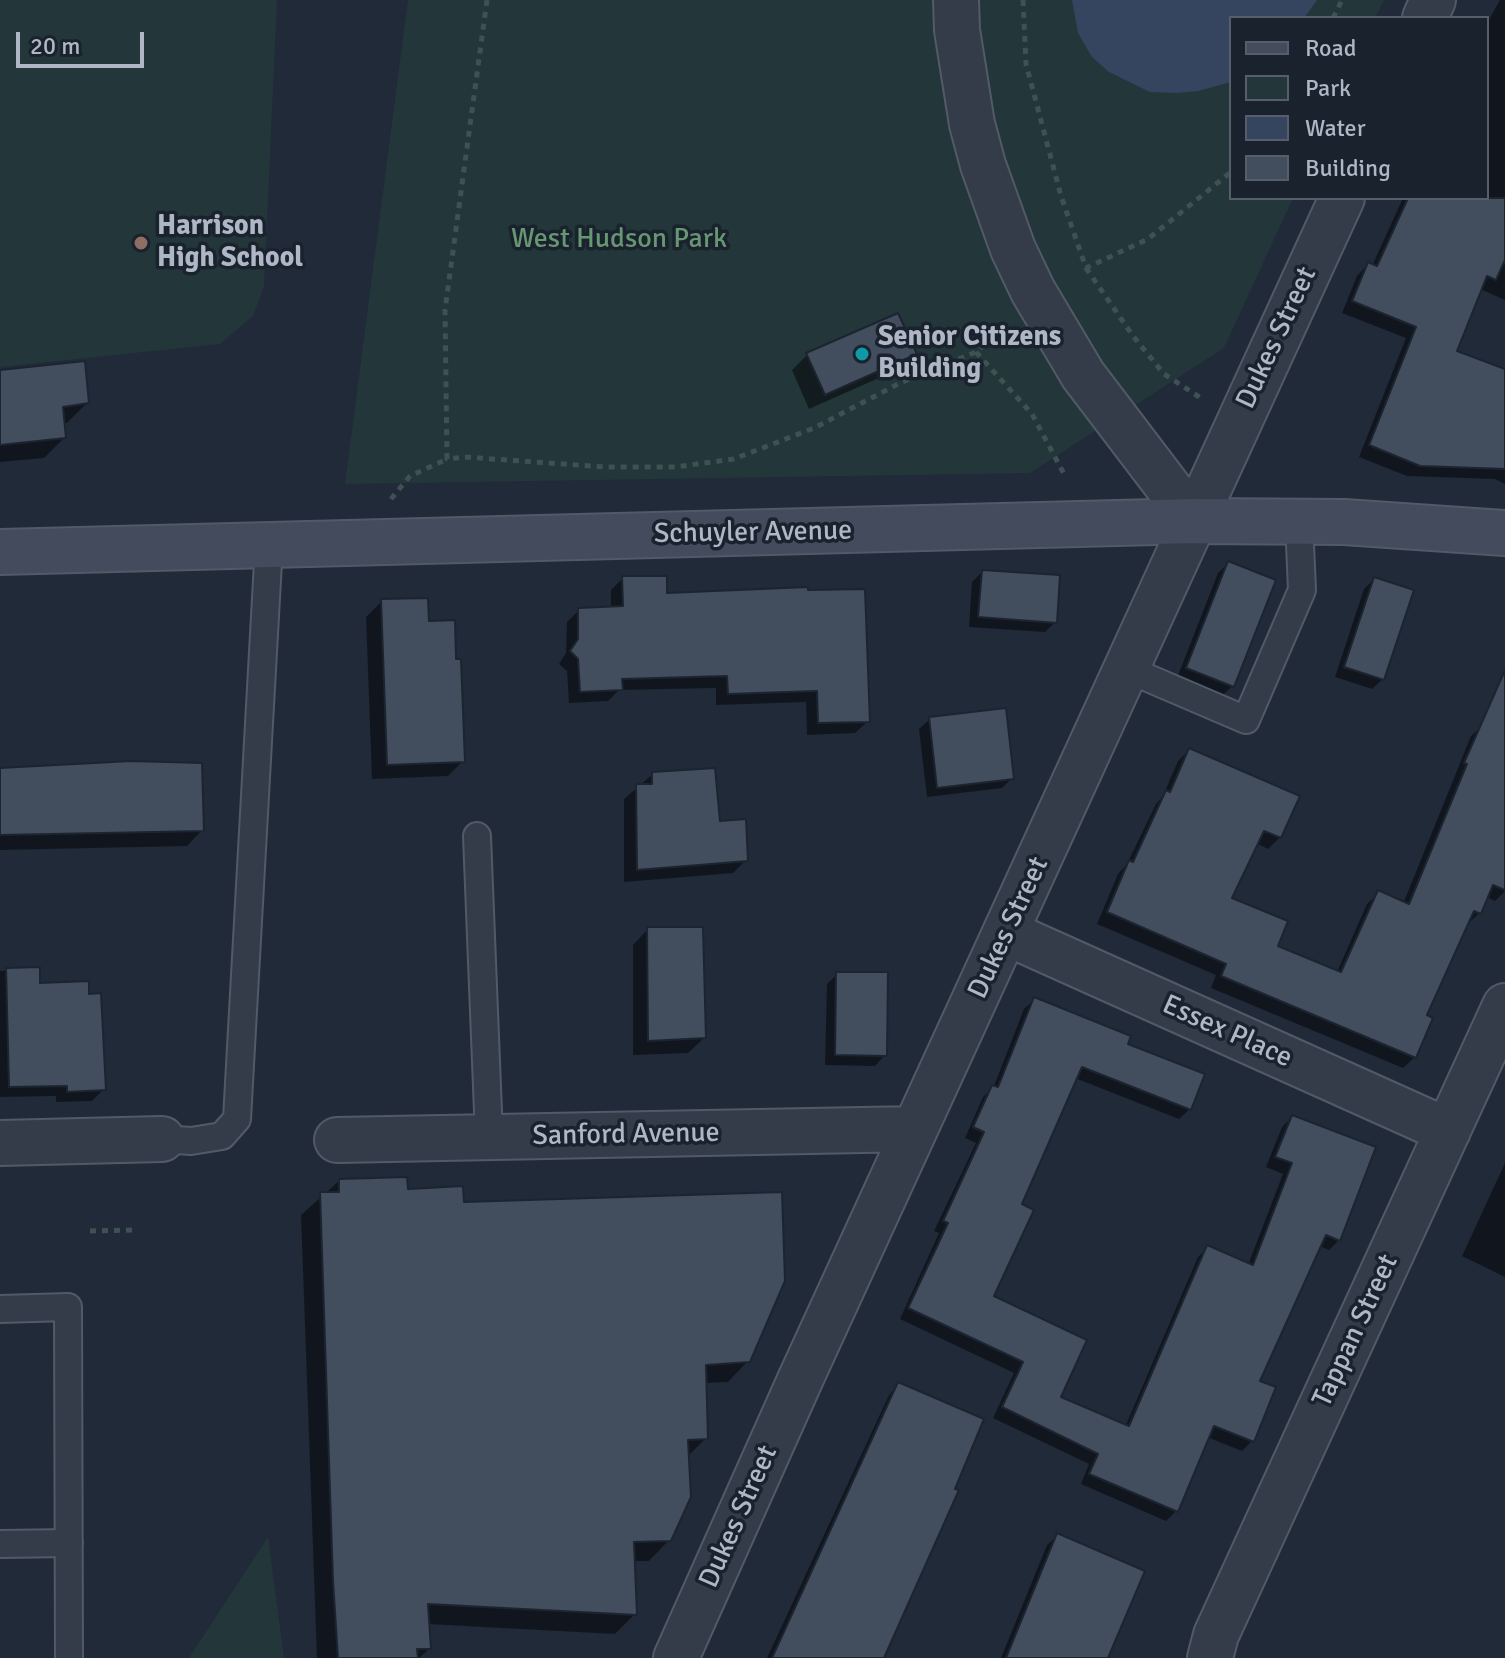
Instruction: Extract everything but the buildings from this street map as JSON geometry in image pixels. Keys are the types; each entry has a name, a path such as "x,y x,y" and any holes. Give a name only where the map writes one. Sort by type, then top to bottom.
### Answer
{"main road":[{"name":"Schuyler Avenue","path":"0,552 1194,521 1399,525 1505,533"}],"street":[{"path":"956,0 957,30 972,124 1013,249 1033,291 1083,375 1194,521"},
{"name":"Dukes Street","path":"676,1658 1341,200"},
{"name":"Essex Place","path":"1007,933 1448,1131"},
{"name":"Tappan Street","path":"1210,1658 1216,1635 1505,1006"},
{"name":"Sanford Avenue","path":"337,1140 915,1129"},
{"path":"0,1143 162,1139"}],"lane":[{"path":"1127,669 1246,720 1302,590 1299,522"},
{"path":"162,1139 191,1141 222,1136 237,1119 269,544"},
{"path":"477,836 489,1137"},
{"path":"0,1309 68,1307 69,1658"},
{"path":"0,1544 69,1543"}],"path":[{"path":"447,459 445,310 487,0"},
{"path":"1023,0 1026,64 1061,196 1086,268 1133,336 1164,374 1211,404"},
{"path":"1086,268 1148,239 1229,174"},
{"path":"371,542 388,503 410,476 447,459 465,457 605,467 675,467 734,459 814,428 902,382 976,352 1013,320"},
{"path":"976,352 1032,414 1064,474"},
{"path":"90,1231 133,1230"}],"green space":[{"name":"Harrison High School","path":"0,0 277,0 264,286 253,316 220,344 0,367"},
{"name":"West Hudson Park","path":"408,0 1384,0 1376,16 1229,16 1229,200 1292,200 1224,348 1030,473 345,484"},
{"path":"268,1537 284,1658 189,1658"}],"water":[{"path":"1072,0 1317,0 1305,16 1229,16 1229,83 1198,91 1150,92 1109,72 1092,57 1078,33"}],"place":[{"name":"Harrison High School","path":"141,243"},
{"name":"Senior Citizens Building","path":"862,354"}]}
